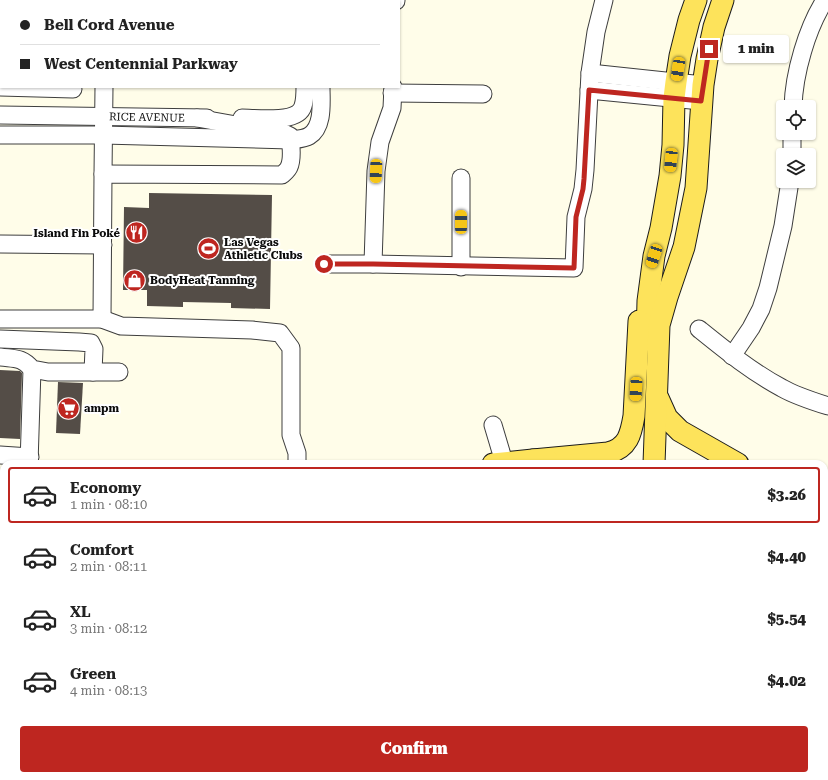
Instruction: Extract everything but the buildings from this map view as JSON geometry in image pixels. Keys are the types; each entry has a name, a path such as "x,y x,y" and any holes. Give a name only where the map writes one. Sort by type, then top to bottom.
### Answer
{"main road":[{"path":"533,460 617,451 626,441 632,430 641,294 654,256 661,228 673,145 675,90 687,28 696,0"},
{"path":"654,460 660,325 667,297 684,247 696,188 702,93 713,34 723,0"},
{"path":"645,460 644,451 648,300 654,256"},
{"path":"657,396 667,418 680,431 731,460"}],"street":[{"path":"324,264 574,268 576,217 583,189 590,73 596,32 604,0"},
{"path":"794,100 796,76 814,23 825,0"},
{"path":"590,73 675,90 702,93"},
{"path":"0,88 73,89"},
{"path":"102,319 104,88"},
{"name":"RICE AVENUE","path":"0,115 282,118 294,116 299,113 303,106 305,88"},
{"name":"RICE AVENUE","path":"0,135 103,135 290,140 309,136 316,130 322,88"},
{"path":"373,264 376,171 380,142 392,108 393,90 483,94"},
{"path":"589,90 675,90"},
{"path":"103,174 282,175 289,168 291,160 290,136 286,134 197,118"},
{"path":"461,178 461,267"},
{"path":"732,356 751,328 761,309 768,288 783,226 789,188"},
{"path":"0,244 103,245"},
{"path":"0,320 102,319 121,326 252,330 280,333 291,348 291,435 297,453 297,460"},
{"path":"699,329 732,356 782,388 809,400 828,406"},
{"path":"0,339 83,342 91,344 94,349 93,372"},
{"path":"0,357 20,359 26,362 32,369 48,372 119,372"},
{"path":"30,460 32,369"},
{"path":"493,425 498,460"},
{"path":"0,455 25,460"}],"place":[{"name":"Island Fin Poké","path":"136,233"},
{"name":"Las Vegas Athletic Clubs","path":"209,248"},
{"name":"BodyHeat Tanning","path":"135,280"},
{"name":"ampm","path":"69,408"}],"route":[{"path":"324,264 574,268 576,217 584,179 589,90 701,101 709,49"}]}
